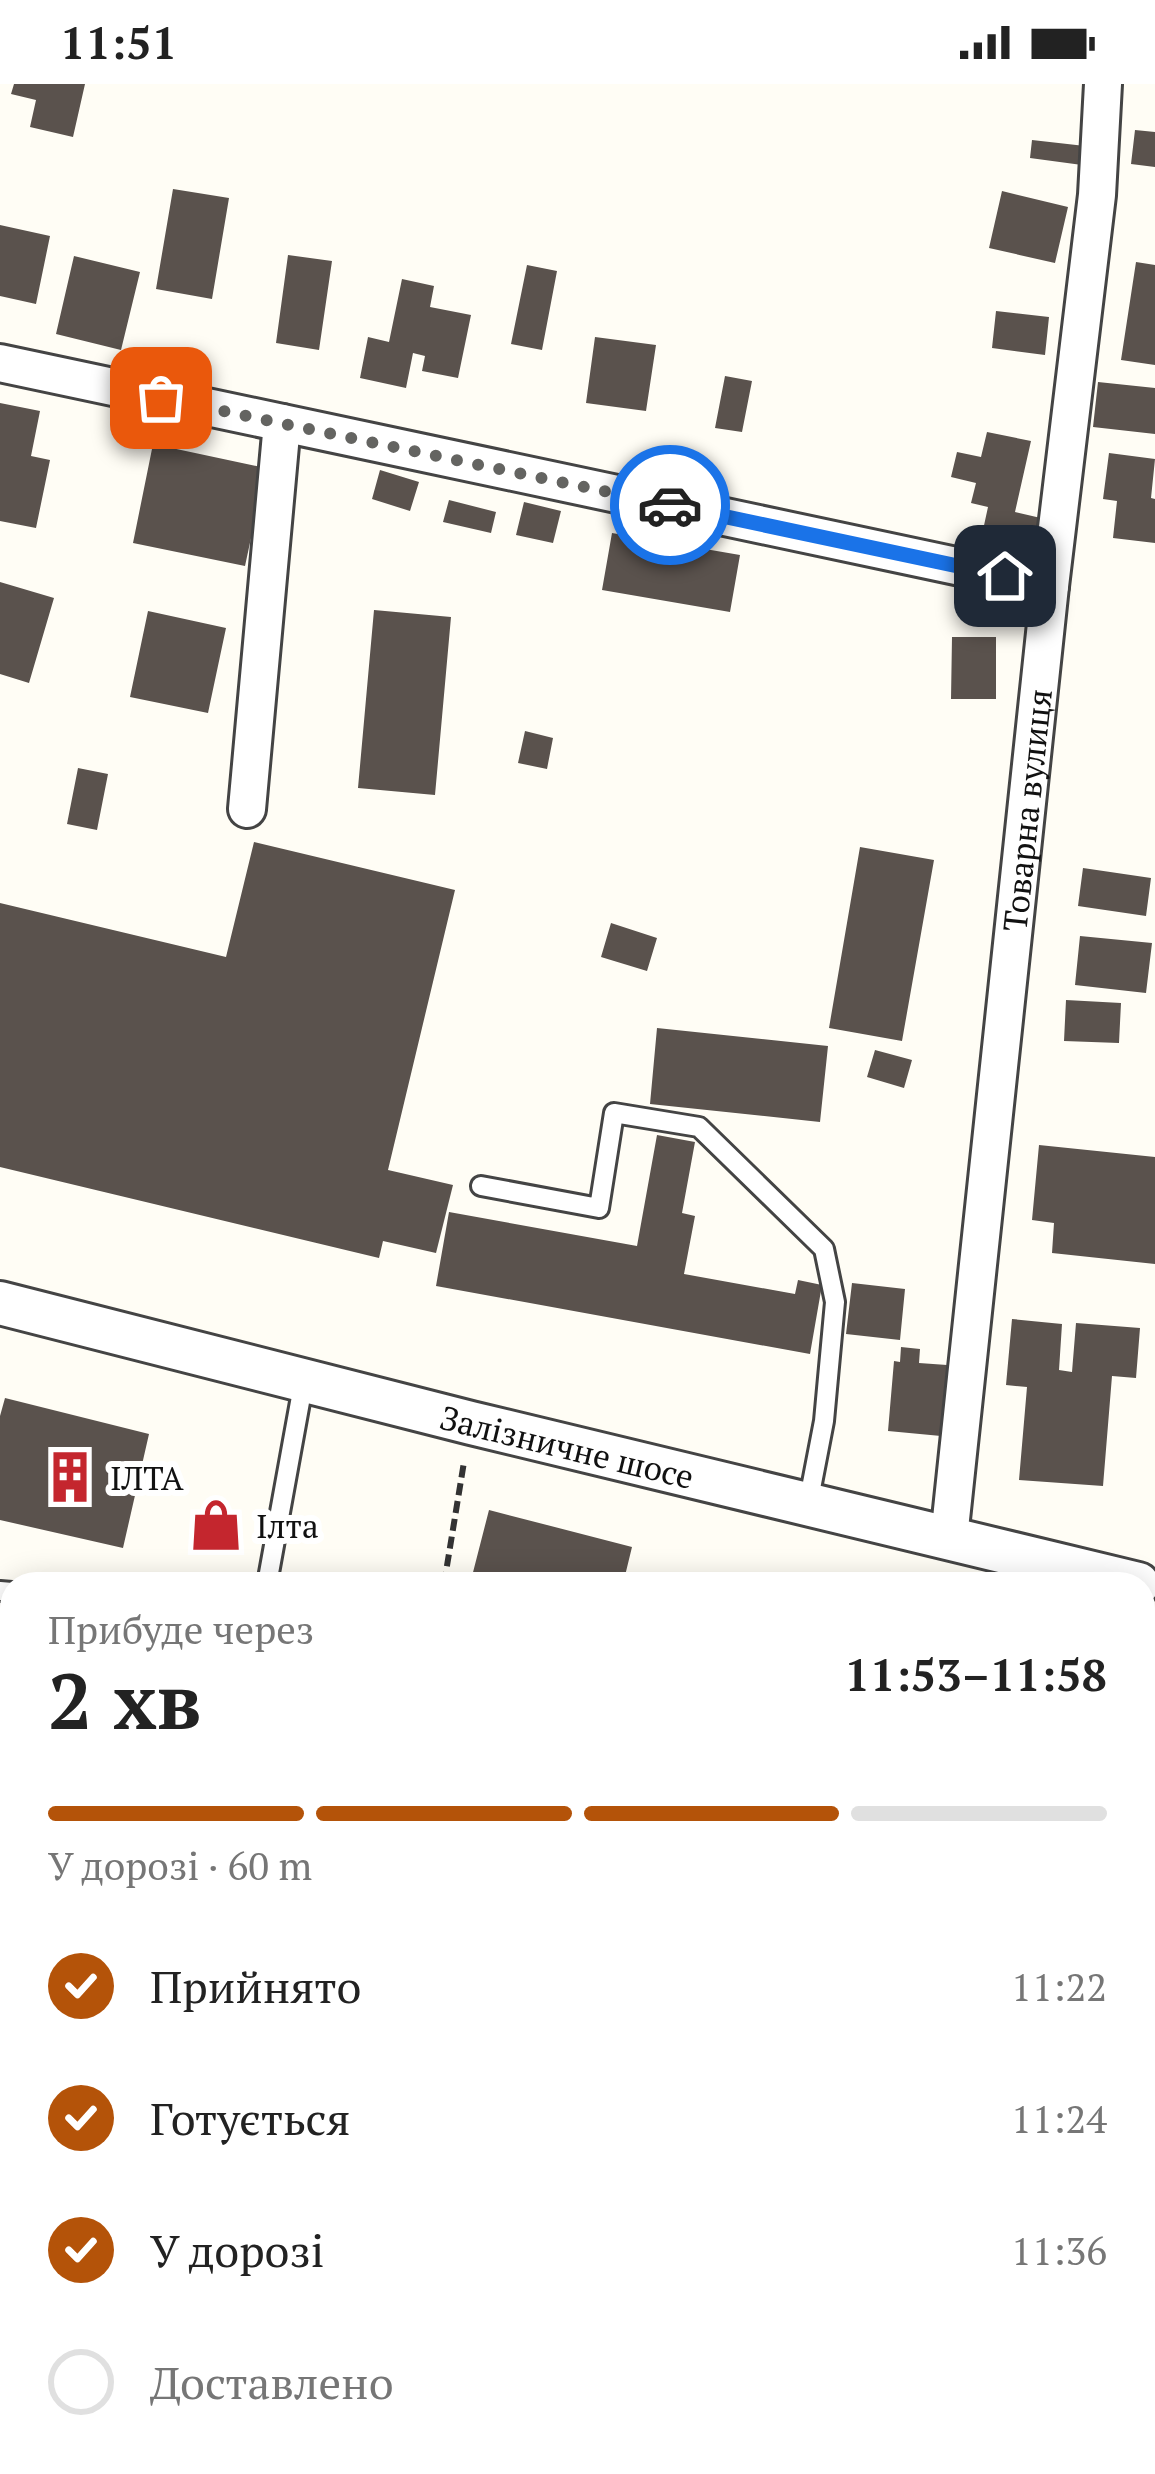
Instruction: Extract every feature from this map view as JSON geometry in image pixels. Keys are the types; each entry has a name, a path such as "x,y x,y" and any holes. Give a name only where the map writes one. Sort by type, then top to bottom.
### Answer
{"street":[{"name":"Товарна вулиця","path":"949,1538 1050,586 1097,195 1103,84"},
{"path":"0,363 1050,586"},
{"path":"248,808 282,423"},
{"name":"Залізничне шосе","path":"0,1303 1088,1572"}],"lane":[{"path":"482,1186 599,1208 614,1112 699,1127 824,1249 835,1302 824,1421 808,1504"},
{"path":"269,1572 304,1380"}],"path":[{"path":"446,1572 471,1423"}],"building":[{"path":"14,84 85,84 73,137 30,127 36,100 11,94"},
{"path":"1135,130 1155,132 1155,167 1131,164"},
{"path":"1032,140 1085,146 1082,165 1030,158"},
{"path":"173,189 229,198 212,299 156,289"},
{"path":"1002,191 1068,207 1055,263 989,248"},
{"path":"0,225 50,236 36,304 0,296"},
{"path":"288,255 332,261 319,350 276,343"},
{"path":"74,256 140,272 121,350 56,334"},
{"path":"1136,262 1155,265 1155,365 1121,360"},
{"path":"527,265 557,271 542,350 511,344"},
{"path":"402,279 434,286 430,307 471,315 458,378 422,371 425,356 413,353 406,388 360,378 368,337 389,342"},
{"path":"996,311 1049,317 1045,355 992,348"},
{"path":"595,337 656,345 646,411 586,403"},
{"path":"725,376 752,381 742,432 715,428"},
{"path":"1098,382 1155,388 1155,434 1093,427"},
{"path":"0,403 40,411 31,456 50,460 36,528 0,521"},
{"path":"987,432 1031,441 1015,512 1045,519 1040,542 983,530 988,507 971,503 976,483 951,477 957,452 981,457"},
{"path":"153,444 266,468 245,566 133,543"},
{"path":"1109,453 1155,459 1151,498 1155,499 1155,543 1113,538 1117,501 1103,499"},
{"path":"380,470 419,482 410,511 372,499"},
{"path":"449,500 496,512 491,533 443,522"},
{"path":"524,502 561,511 553,543 516,535"},
{"path":"612,533 740,555 730,612 602,590"},
{"path":"0,582 54,598 29,683 0,674"},
{"path":"374,610 451,617 435,795 358,788"},
{"path":"148,611 226,628 208,713 130,697"},
{"path":"952,637 996,637 996,699 951,699"},
{"path":"525,731 553,738 547,769 518,763"},
{"path":"78,768 108,774 97,830 67,824"},
{"path":"254,842 455,890 388,1170 453,1185 436,1253 383,1241 379,1258 0,1167 0,903 226,957"},
{"path":"860,847 934,860 902,1041 829,1028"},
{"path":"1083,868 1151,878 1146,916 1078,906"},
{"path":"611,923 657,938 647,971 601,957"},
{"path":"1080,936 1152,943 1146,993 1075,985"},
{"path":"1066,1000 1121,1003 1119,1043 1064,1041"},
{"path":"657,1028 828,1046 820,1122 650,1104"},
{"path":"875,1050 912,1060 904,1088 867,1077"},
{"path":"657,1135 695,1142 682,1213 695,1216 684,1274 795,1294 798,1280 822,1285 810,1354 436,1286 449,1212 637,1246"},
{"path":"1039,1145 1155,1157 1155,1264 1052,1253 1054,1223 1032,1220"},
{"path":"852,1283 905,1289 900,1340 846,1334"},
{"path":"1012,1319 1062,1324 1059,1370 1072,1372 1076,1323 1140,1328 1136,1378 1112,1376 1103,1486 1019,1480 1027,1387 1006,1385"},
{"path":"901,1347 920,1349 919,1363 947,1365 941,1436 888,1431 894,1361 900,1362"},
{"name":"ІЛТА","path":"5,1398 149,1434 123,1548 0,1520 0,1416"},
{"path":"489,1510 632,1547 626,1572 473,1572"}],"way so far":[{"path":"161,398 670,505"}],"place":[{"name":"ІЛТА","path":"70,1477"},
{"name":"Ілта","path":"216,1525"}],"route":[{"path":"670,505 1005,576"}]}
